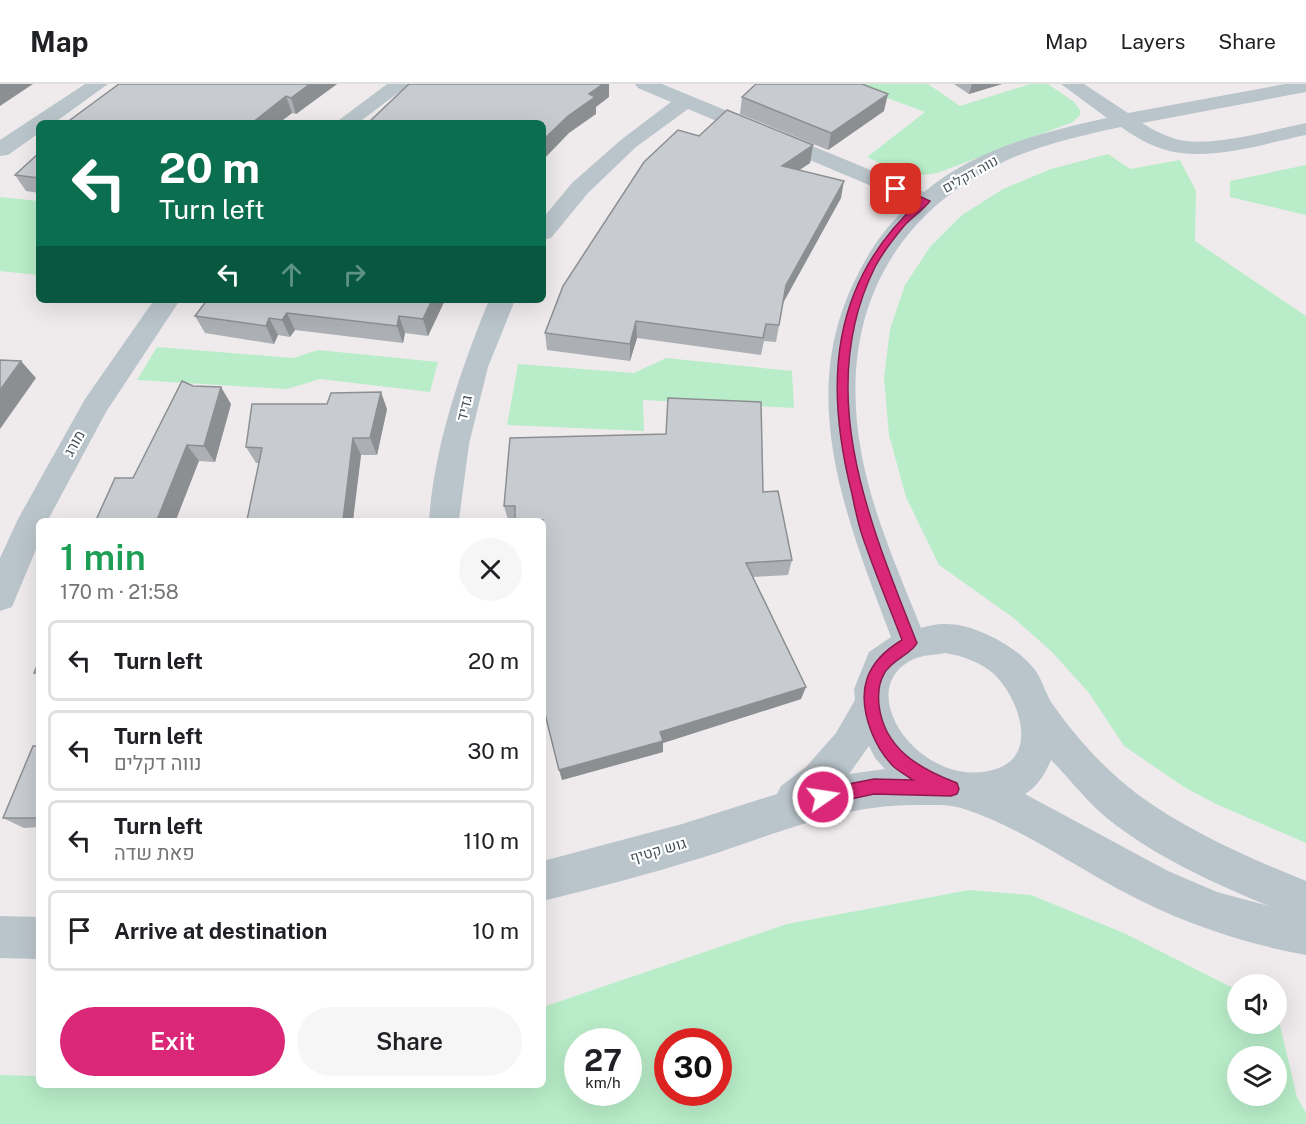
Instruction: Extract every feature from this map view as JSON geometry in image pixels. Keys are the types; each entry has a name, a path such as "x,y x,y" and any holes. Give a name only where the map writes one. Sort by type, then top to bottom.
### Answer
{"street":[{"path":"45,120 98,84"},
{"path":"349,120 400,84"},
{"path":"645,84 926,201"},
{"path":"1071,84 1145,134 1162,141 1194,148 1221,146 1306,129"},
{"path":"1296,88 1306,104"},
{"name":"נווה דקלים","path":"910,643 869,537 846,449 842,377 850,316 871,266 900,224 939,190 984,163 1038,142 1128,121 1296,88"},
{"path":"546,229 579,188 629,143 686,101"},
{"path":"0,150 36,126"},
{"name":"מורג","path":"0,597 13,564 72,443 132,347 165,303"},
{"name":"גדיד","path":"444,518 455,444 475,367 501,303"},
{"path":"1306,901 1211,860 1165,834 1100,788 1078,765 1040,717 1024,682 996,656 971,643 945,638 910,643 892,654 877,671 870,692 871,704 882,739 899,761 923,778 958,790 996,799 1028,813 1132,874 1175,896 1224,915 1279,930 1306,934"},
{"name":"גוש קטיף","path":"772,814 809,789 831,769 858,734 871,704"},
{"path":"958,790 992,789 1015,779 1024,771 1031,763 1040,741 1040,717"},
{"name":"גוש קטיף","path":"546,879 639,856 823,797 874,787 958,790"},
{"path":"0,937 36,938"}],"green space":[{"path":"850,84 928,84 960,106 1030,84 1048,84 1074,102 1080,110 1080,115 1073,122 937,173 919,175 892,168 867,157 925,112"},
{"path":"1108,154 1130,169 1180,160 1196,191 1195,241 1306,316 1306,843 1216,804 1184,787 1124,746 1089,693 1052,652 1015,619 939,565 906,497 889,435 884,378 890,329 905,285 930,247 962,215 1003,189 1051,169"},
{"path":"1306,165 1306,215 1230,197 1230,181"},
{"path":"0,197 36,201 36,275 0,271"},
{"path":"157,347 293,358 318,350 438,362 430,392 320,379 287,389 137,380"},
{"path":"666,358 792,371 794,408 643,400 644,431 507,425 518,364 634,373"},
{"path":"969,890 1031,895 1124,933 1227,985 1227,1034 1282,1034 1285,1046 1227,1046 1227,1106 1287,1106 1287,1055 1297,1097 1306,1113 1306,1124 0,1124 0,1075 36,1076 36,1088 546,1088 546,1006 787,924"}],"building":[{"path":"119,84 310,84 291,98 286,96 256,120 70,120"},
{"path":"409,84 603,84 589,94 595,97 568,116 546,137 546,120 371,120"},
{"path":"756,84 862,84 888,94 831,133 742,97"},
{"path":"727,110 813,145 782,166 844,181 786,285 779,325 766,324 763,338 636,321 630,344 545,333 563,286 644,162 678,130 699,136"},
{"path":"36,156 36,178 15,175"},
{"path":"205,303 431,303 423,319 399,316 397,326 287,313 282,320 269,318 266,326 195,316"},
{"path":"0,360 21,361 0,390"},
{"path":"182,381 193,386 221,387 204,446 187,445 158,518 97,518 115,478 133,478"},
{"path":"381,392 370,438 353,438 343,518 247,518 262,448 246,447 252,404 327,404 331,393"},
{"path":"668,398 761,402 763,492 778,491 792,560 746,563 806,687 660,732 663,741 559,770 546,718 546,518 515,518 515,506 504,506 510,438 666,434"},
{"path":"33,746 36,746 36,818 3,818"}],"route":[{"path":"823,797 874,787 927,786 951,789 923,778 899,761 882,739 873,716 870,692 877,671 892,654 910,643 869,537 846,449 842,377 850,316 871,266 900,224 926,201 896,189"}]}
